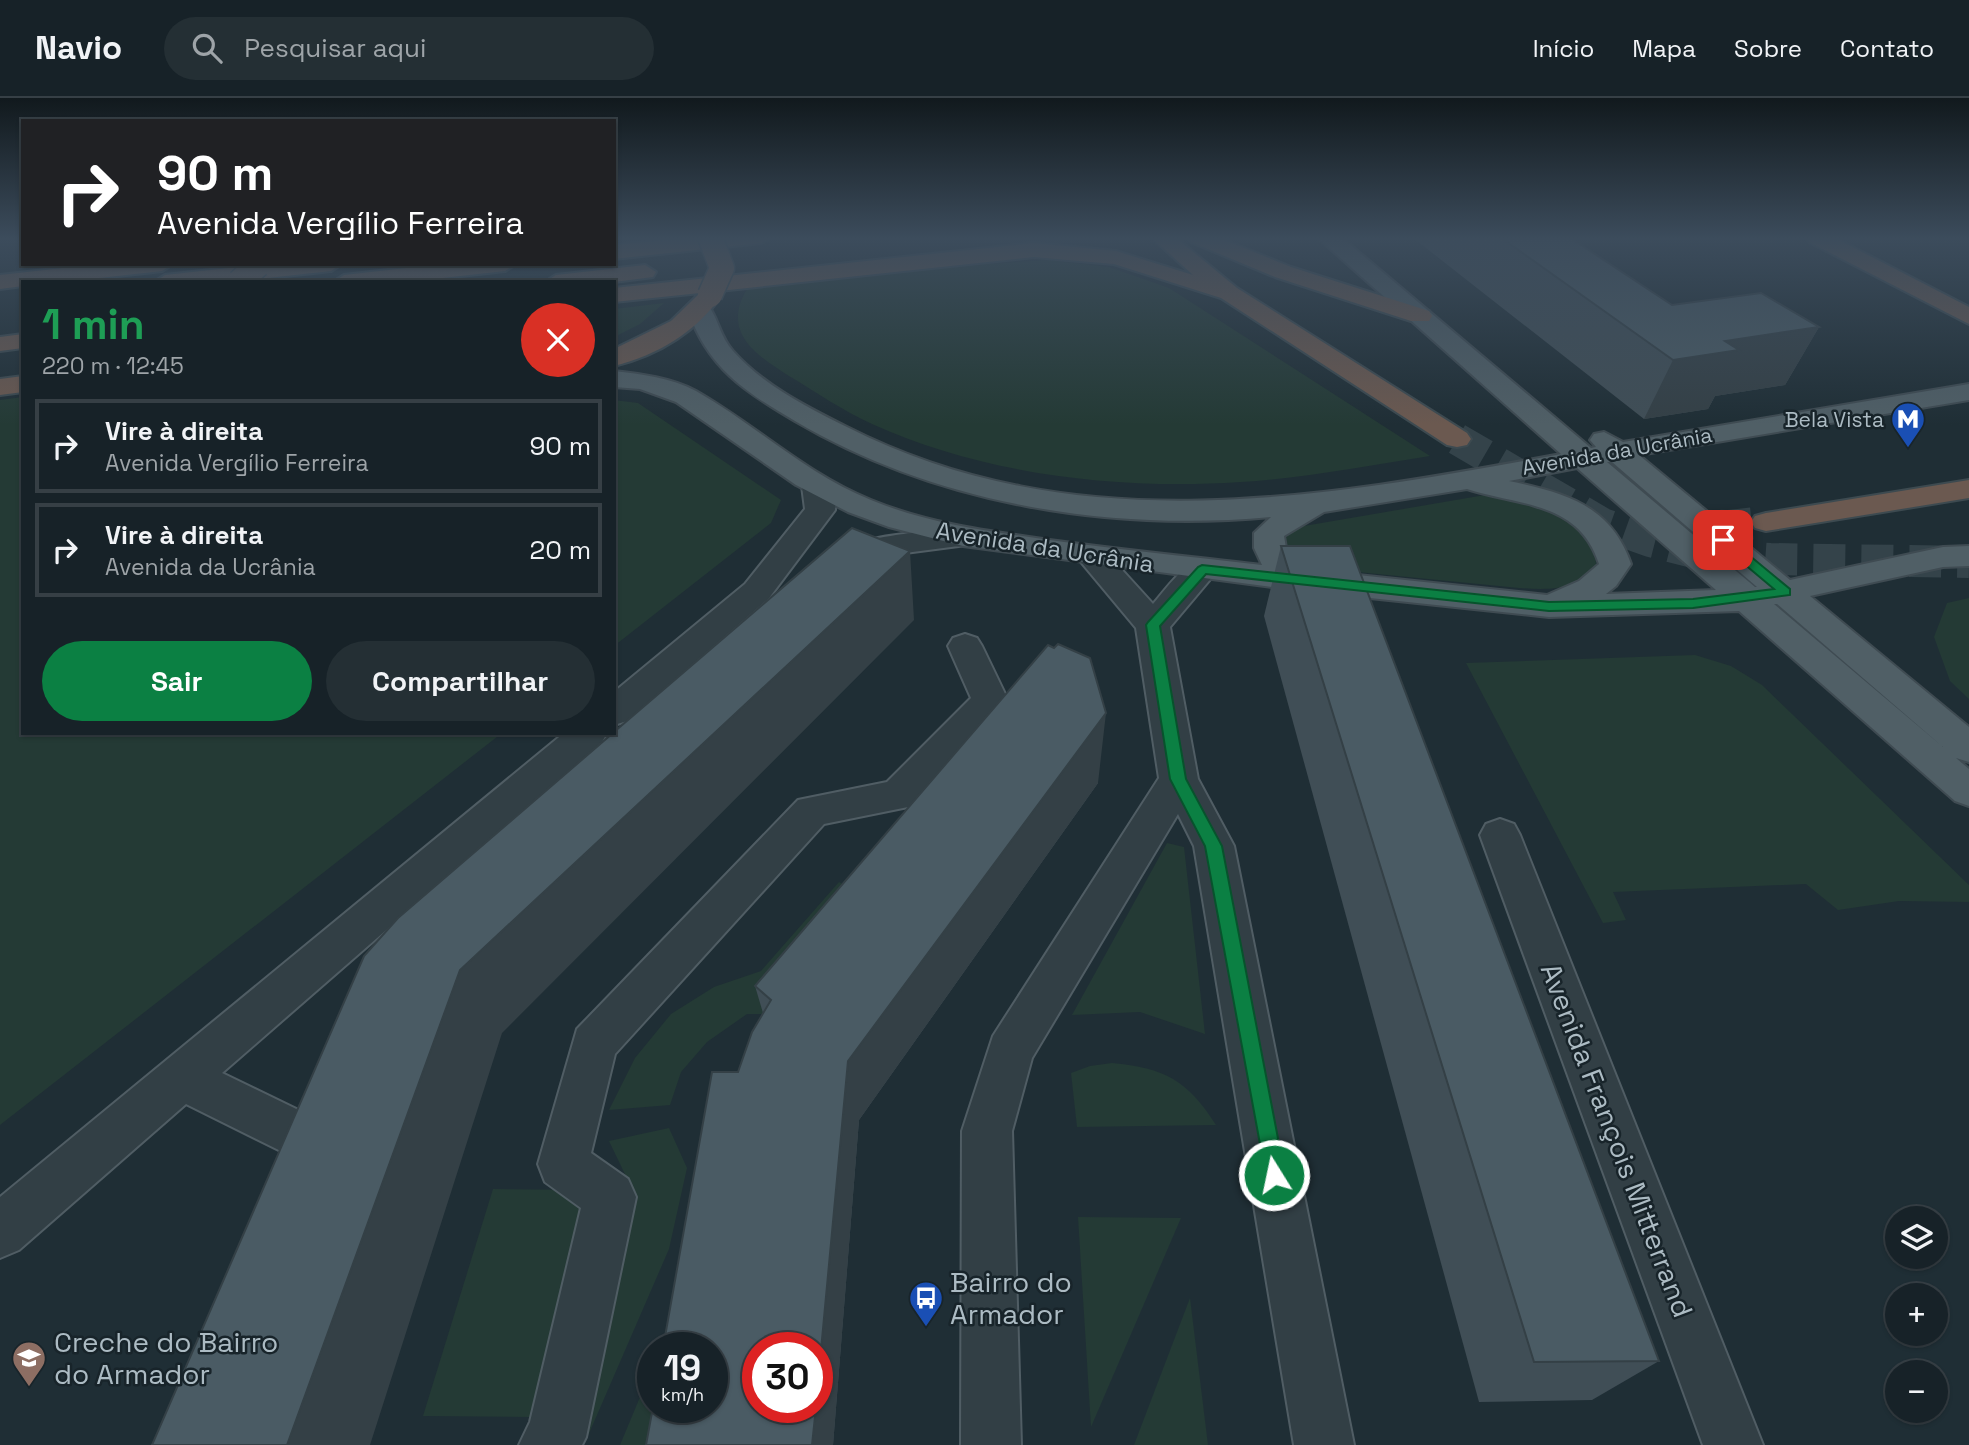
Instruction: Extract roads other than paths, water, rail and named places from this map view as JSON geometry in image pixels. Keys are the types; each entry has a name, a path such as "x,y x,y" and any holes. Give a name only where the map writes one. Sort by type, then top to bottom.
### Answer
{"highway":[{"path":"616,357 641,349 673,332 707,300"},
{"path":"1241,300 1457,439"},
{"path":"1398,300 1428,307"},
{"path":"1936,300 1969,317"},
{"path":"0,344 21,341"},
{"path":"0,364 21,362"},
{"path":"0,387 21,384"},
{"path":"1766,522 1969,489"}],"main road":[{"path":"1418,300 1428,307"},
{"path":"1421,300 1584,458 1969,791"},
{"name":"Avenida da Ucrânia","path":"705,303 713,343 741,374 849,442 924,472 993,490 1090,504 1188,509 1323,503 1618,452 1642,445 1969,392"},
{"name":"Avenida da Ucrânia","path":"616,379 645,382 685,396 817,485 859,506 901,521 963,537 1092,556 1549,606 1745,600 1960,553"},
{"path":"1588,427 1969,748"},
{"path":"1458,479 1532,495 1563,506 1588,520 1607,541 1615,564 1610,573 1591,588 1549,606"},
{"path":"1294,580 1273,559 1269,550 1269,533 1287,519 1323,503"}],"street":[{"path":"616,710 757,591 820,510 821,498 817,485"},
{"path":"757,591 878,547 963,537"},
{"path":"1092,556 1153,625 1178,779 1213,846 1324,1445"},
{"path":"1153,625 1202,569"},
{"path":"549,1445 556,1437 610,1196 564,1164 594,1044 812,811 899,795 990,700 965,646"},
{"path":"0,1231 587,735"},
{"path":"991,1445 987,1130 1010,1051 1178,779"},
{"name":"Avenida François Mitterrand","path":"1500,835 1733,1445"},
{"path":"380,962 415,880"},
{"path":"181,1077 301,1139"}],"tunnel":[{"path":"1457,439 1603,524 1650,541 1701,554 1770,559 1969,562"},
{"path":"1672,524 1729,526 1766,522"}],"place":[{"name":"Bela Vista","path":"1908,449"},
{"name":"Bairro do Armador","path":"926,1328"},
{"name":"Creche do Bairro do Armador","path":"29,1388"}]}
